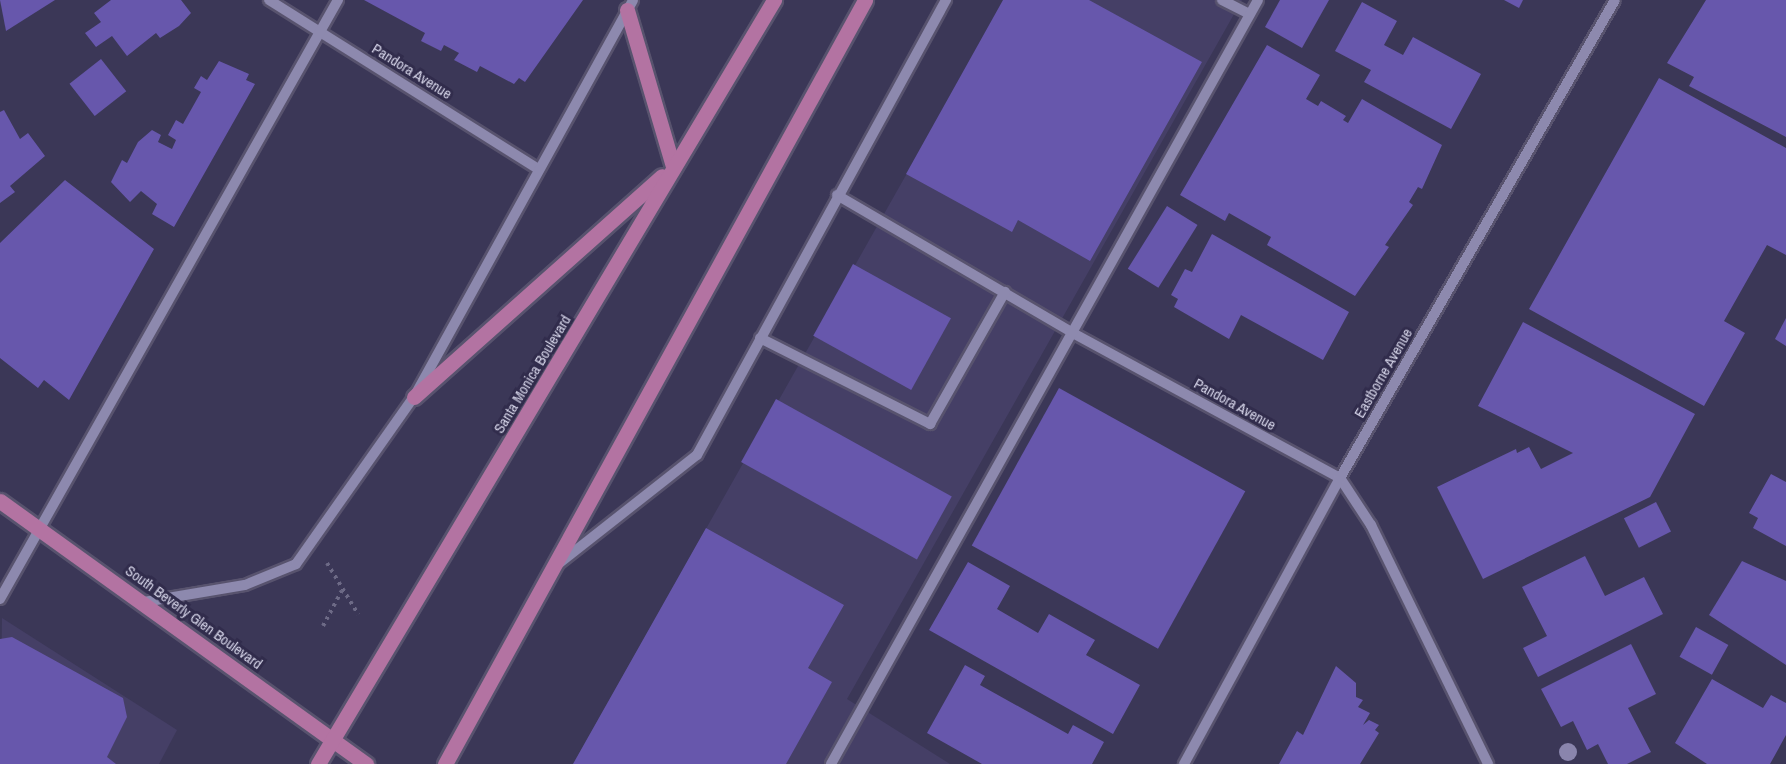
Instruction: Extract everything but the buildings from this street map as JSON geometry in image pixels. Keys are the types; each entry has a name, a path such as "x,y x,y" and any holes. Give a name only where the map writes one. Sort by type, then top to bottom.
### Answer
{"main road":[{"name":"Santa Monica Boulevard","path":"318,764 560,365 673,166 774,0"},
{"path":"445,764 865,0"},
{"path":"414,397 673,166 630,5"},
{"name":"South Beverly Glen Boulevard","path":"0,501 144,602 366,764"}],"street":[{"name":"Pandora Avenue","path":"269,0 538,169"},
{"path":"0,599 338,0"},
{"path":"552,569 697,455 837,195 946,0"},
{"path":"1222,0 1250,14"},
{"path":"831,764 1258,0"},
{"name":"Eastborne Avenue","path":"1184,764 1340,478 1615,0"},
{"path":"144,602 245,585 296,564 414,397 630,5"},
{"name":"Pandora Avenue","path":"837,195 1071,332 1340,478 1371,525 1488,764"},
{"path":"760,338 930,424 1005,292"}],"path":[{"path":"327,563 358,614"},
{"path":"323,626 342,591"}],"shaded area":[{"path":"1005,0 1242,0 847,699 950,764 573,764"},
{"path":"2,618 177,730 159,764 0,764"}]}
